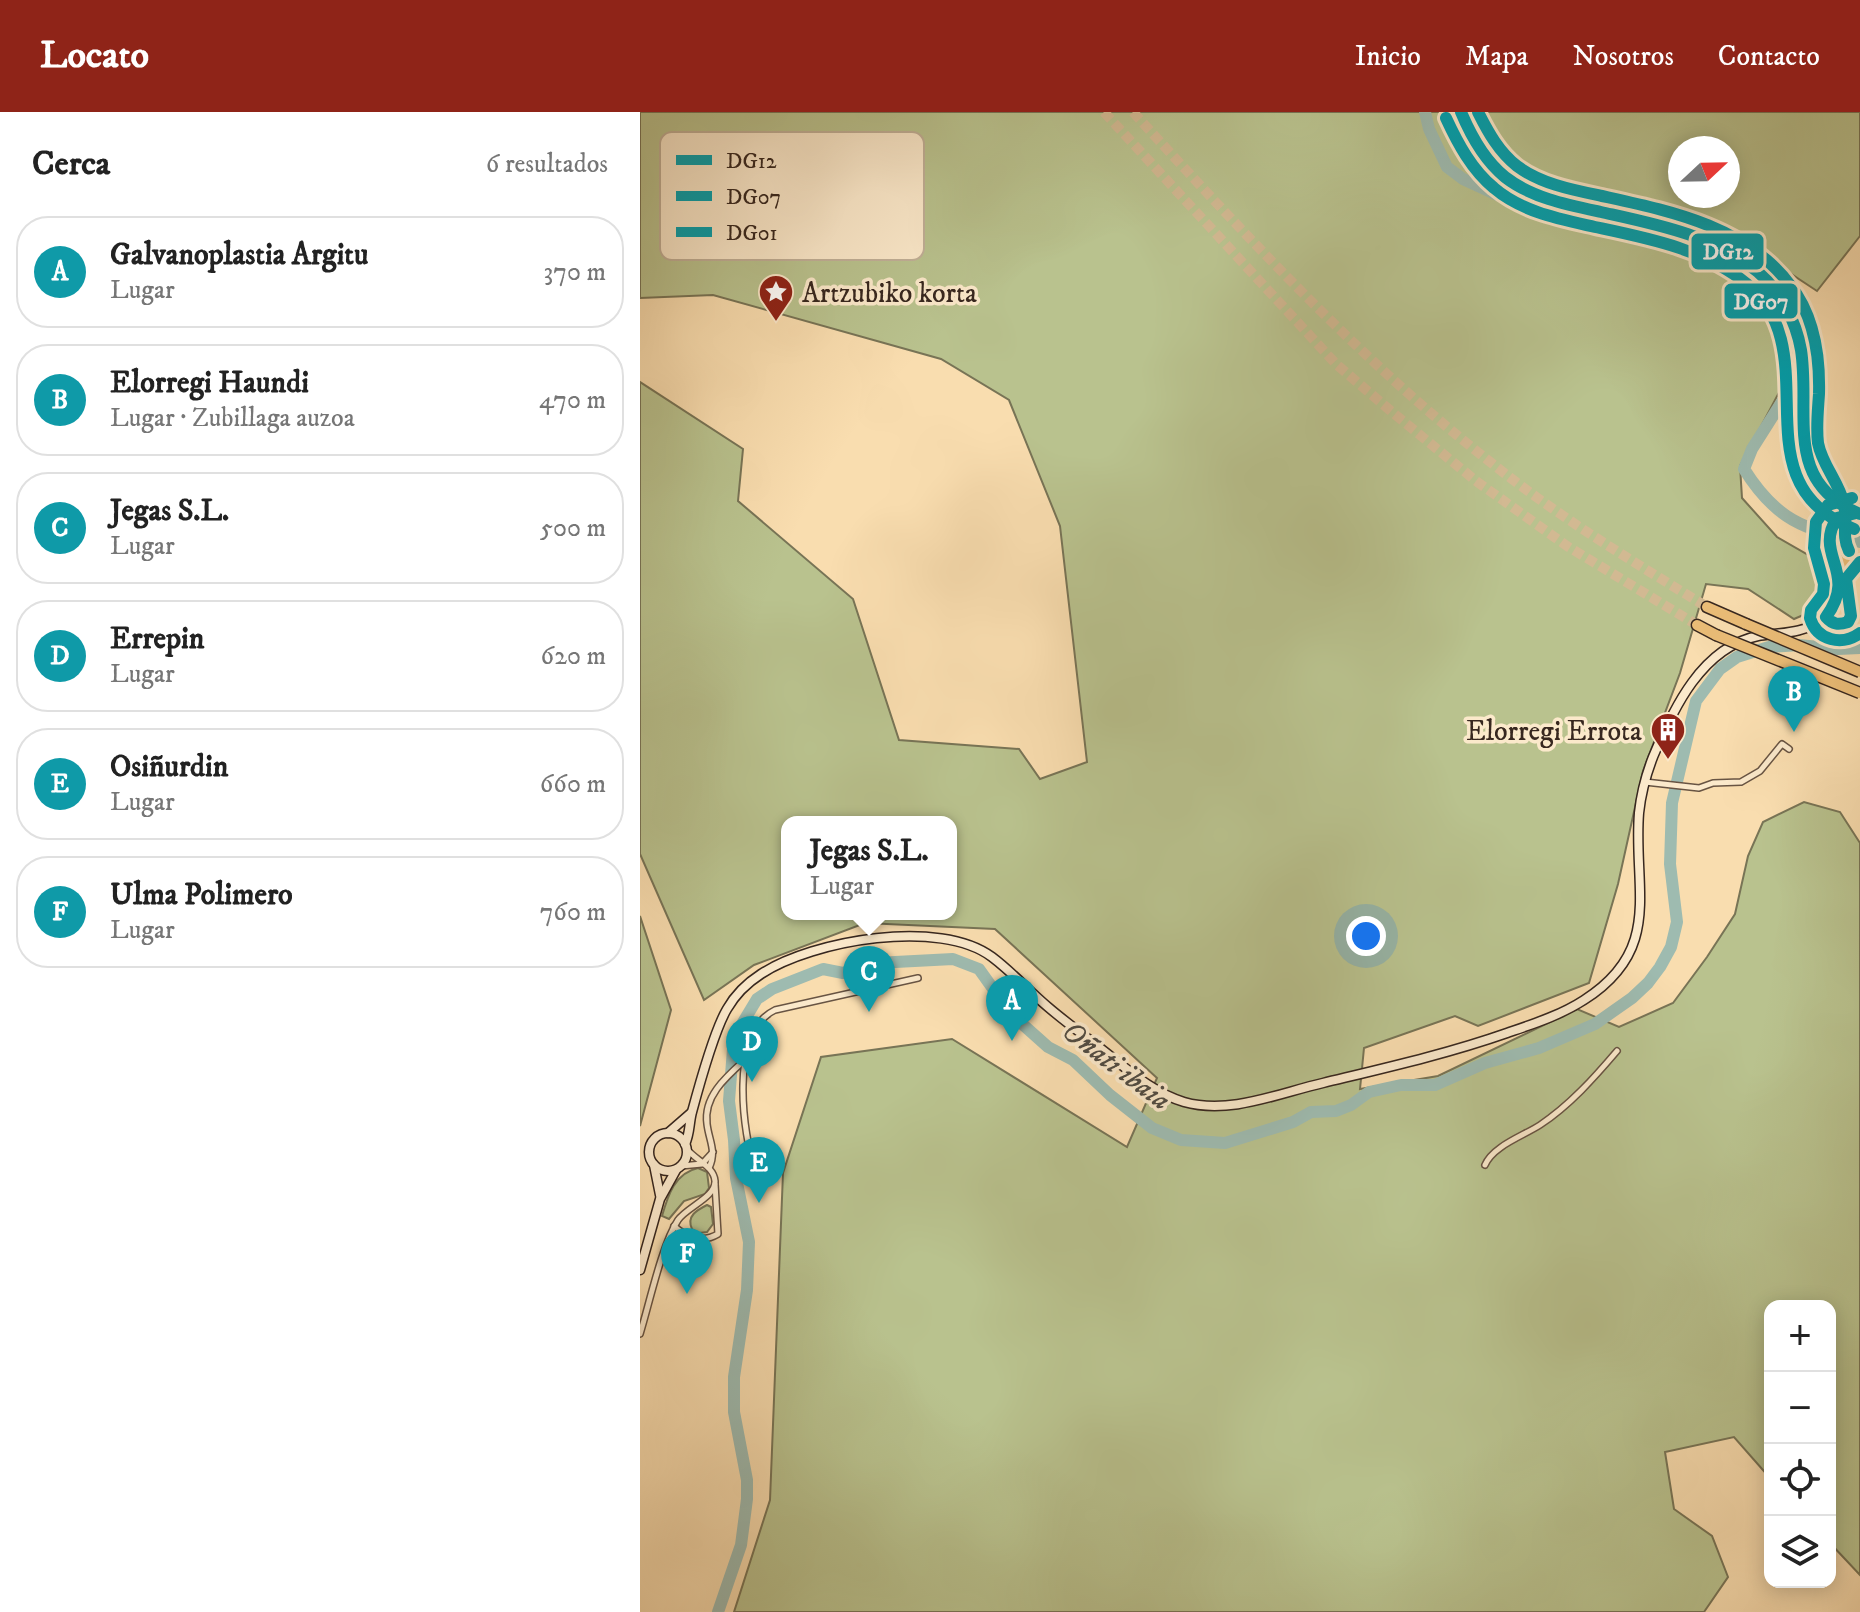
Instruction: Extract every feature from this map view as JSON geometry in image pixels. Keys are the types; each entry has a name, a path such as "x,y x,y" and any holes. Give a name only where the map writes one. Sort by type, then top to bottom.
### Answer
{"highway":[{"path":"1707,607 1860,672"},
{"path":"1697,625 1860,693"}],"main road":[{"path":"1461,112 1483,154 1513,182 1547,198 1667,229 1710,244 1744,261 1767,280 1786,308 1799,340 1803,373 1802,443 1809,468 1822,488 1830,510 1828,541 1834,555 1840,593"},
{"path":"1822,488 1858,514"},
{"path":"1831,526 1841,516 1858,514"},
{"path":"640,1270 660,1199 686,1159 691,1113 721,1020 745,986 775,966 807,954 859,941 886,938 948,939 980,948 1141,1080 1170,1096 1200,1105 1242,1103 1405,1064 1481,1042 1572,1007 1604,986 1622,966 1633,945 1641,910 1639,812 1644,782 1666,728 1704,668 1725,650 1752,637 1811,626 1821,621 1858,563 1844,562 1834,555"},
{"path":"660,1199 659,1178 650,1148 652,1141 668,1133 691,1113"},
{"path":"668,1133 678,1135 686,1147"},
{"path":"653,1163 666,1170 679,1167"}],"street":[{"path":"1644,782 1699,788 1713,783 1741,782 1762,768 1782,744 1789,749"},
{"path":"766,1178 756,1173 743,1115 746,1059 756,1028 764,1015 918,978"},
{"path":"1485,1165 1497,1151 1538,1127 1568,1104 1617,1051"},
{"path":"709,1168 713,1152 706,1113 714,1092 746,1059"},
{"path":"674,1226 704,1240 718,1234 715,1182 709,1168 686,1147"},
{"path":"679,1167 702,1164 713,1152"},
{"path":"640,1334 674,1226 690,1206 711,1194 715,1182"}],"green space":[{"path":"640,112 1450,112 1453,123 1507,187 1578,217 1705,263 1737,279 1769,313 1784,383 1740,466 1742,498 1777,537 1822,563 1827,586 1815,610 1794,619 1748,589 1706,584 1680,673 1643,771 1618,884 1589,983 1478,1026 1455,1016 1364,1048 1360,1089 1438,1076 1577,1009 1619,1027 1673,1003 1735,914 1748,856 1763,822 1804,802 1840,812 1860,843 1860,1575 1836,1549 1836,1300 1764,1300 1764,1471 1734,1437 1665,1452 1674,1509 1712,1536 1728,1577 1704,1612 734,1612 770,1500 783,1173 821,1057 952,1039 1127,1147 1157,1078 995,929 865,923 754,965 704,1000 640,854 640,382 743,449 738,501 853,599 899,740 1019,749 1040,779 1087,762 1060,526 1009,400 941,359 713,295 640,298"},
{"path":"1472,112 1860,112 1860,236 1817,291 1782,268 1688,225 1531,184 1486,139"},
{"path":"640,916 671,1010 640,1126"},
{"path":"698,1168 707,1172 709,1188 705,1194 684,1201 669,1219 662,1216 678,1180"},
{"path":"707,1205 711,1207 713,1224 707,1232 699,1233 692,1229 690,1220 696,1211"}],"waterway":[{"path":"1425,112 1429,129 1447,167 1463,179 1545,217 1689,252 1736,271 1757,291 1783,327 1790,360 1785,397 1752,449 1744,469 1768,500 1793,520 1860,542"},
{"name":"Oñati ibaia","path":"718,1612 741,1545 747,1499 747,1480 734,1412 734,1377 747,1290 749,1242 736,1178 729,1101 733,1049 742,1024 757,999 772,989 823,969 843,973 876,963 953,959 979,969 1011,1014 1048,1047 1073,1060 1152,1128 1181,1140 1225,1143 1293,1122 1311,1112 1336,1111 1369,1092 1401,1085 1435,1085 1485,1063 1539,1048 1595,1024 1632,998 1660,967 1671,947 1677,922 1670,864 1672,803 1696,701 1720,669 1737,657 1769,647 1860,648"}],"tunnel":[{"path":"1104,112 1336,364 1476,481 1567,546 1697,625"},
{"path":"1133,112 1304,294 1441,421 1541,501 1707,607"}],"transit line":[{"name":"DG12","path":"1461,112 1484,155 1516,184 1551,200 1703,240 1741,259 1766,280 1786,308 1799,339 1803,422 1810,465 1819,484 1835,500 1860,514"},
{"name":"DG01","path":"1478,112 1499,148 1526,172 1558,186 1654,208 1705,224 1752,248 1790,285 1805,309 1814,336 1819,380 1818,443 1844,504 1845,539 1849,551"},
{"name":"DG07","path":"1446,118 1472,165 1494,188 1517,203 1555,217 1675,246 1713,262 1747,284 1771,313 1782,345 1790,449 1798,480 1818,508 1854,529"},
{"name":"DG07","path":"1852,498 1828,505 1816,522 1814,548 1824,584 1823,594 1811,610 1810,618 1818,632 1831,639 1846,639 1860,633"},
{"name":"DG12","path":"1856,513 1837,518 1831,531 1830,543 1838,588 1826,617 1834,623 1848,622 1851,616 1846,579 1860,562"}],"place":[{"name":"Artzubiko korta","path":"776,323"},
{"name":"Elorregi Haundi","path":"1794,732"},
{"name":"Elorregi Errota","path":"1668,761"},
{"name":"Jegas S.L.","path":"869,1012"},
{"name":"Galvanoplastia Argitu","path":"1012,1041"},
{"name":"Errepin","path":"752,1082"},
{"name":"Osiñurdin","path":"759,1203"},
{"name":"Ulma Polimero","path":"687,1294"}]}
